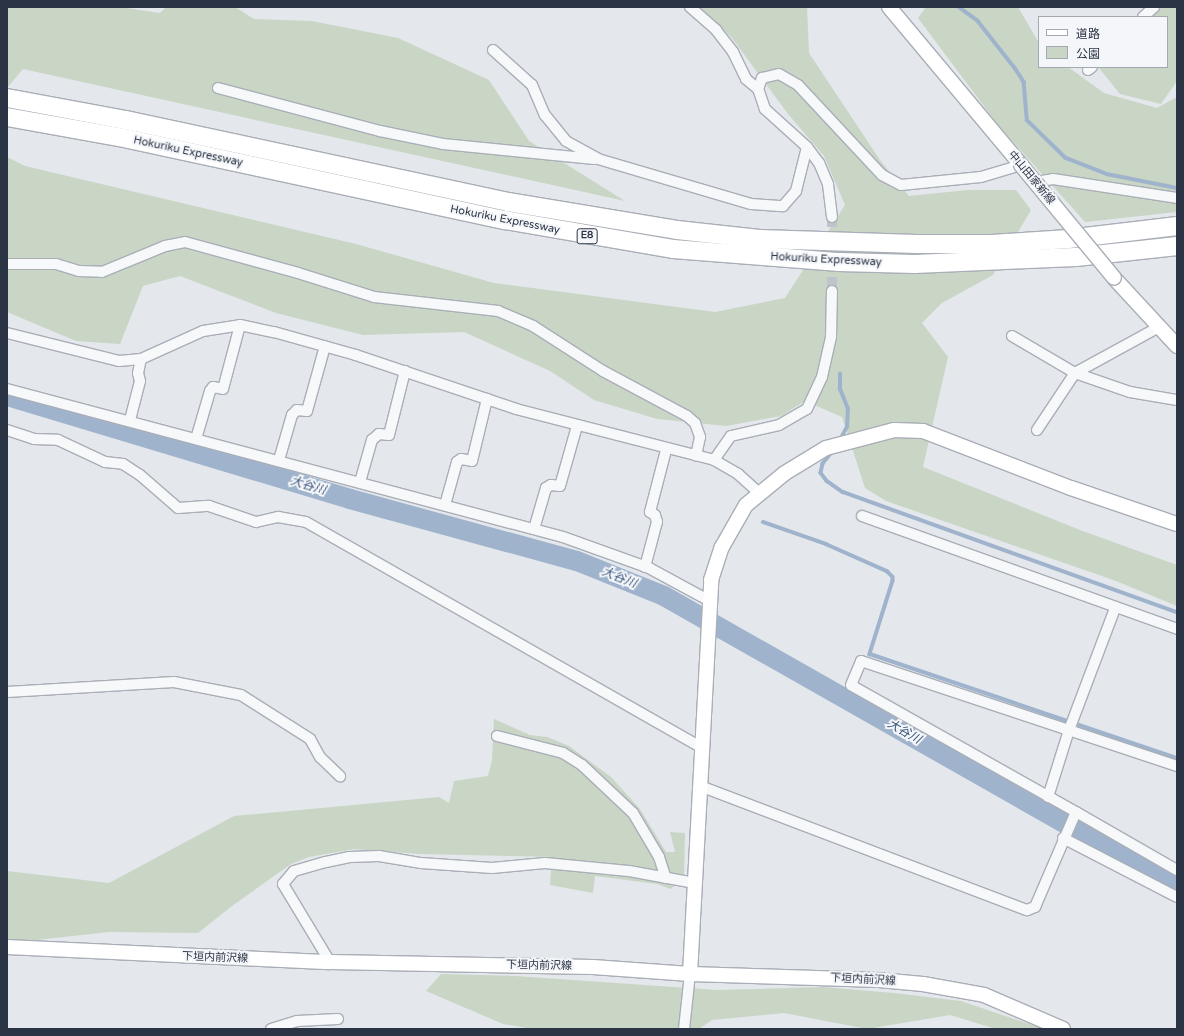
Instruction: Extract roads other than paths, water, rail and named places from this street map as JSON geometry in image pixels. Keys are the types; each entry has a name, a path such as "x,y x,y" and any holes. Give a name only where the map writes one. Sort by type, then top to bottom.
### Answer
{"highway":[{"name":"Hokuriku Expressway","path":"7,98 134,122 508,202 677,230 760,239 932,244 1068,239 1177,226"},
{"name":"Hokuriku Expressway","path":"7,116 137,141 498,219 673,248 808,260 915,264 1076,257 1177,246"}],"main road":[{"name":"中山田家新線","path":"889,7 1114,278 1177,346"},
{"path":"690,974 711,580 722,547 746,505 785,473 826,448 894,430 923,430 1071,488 1177,524"},
{"name":"下垣内前沢線","path":"7,947 330,962 593,967 690,974 871,979 923,984 984,995 1063,1029"}],"street":[{"path":"690,7 716,30 733,52 746,79 758,89 765,109 807,147 819,163 828,184 832,216"},
{"path":"1144,16 1154,7"},
{"path":"493,50 532,85 544,115 566,141 598,159"},
{"path":"758,89 762,78 779,74 798,84 882,175 901,185 981,177 1021,165"},
{"path":"218,88 380,131 443,144 598,159 750,204 783,206 796,191 807,147"},
{"path":"1035,182 1052,180 1177,198"},
{"path":"7,264 56,264 79,271 102,272 165,246 184,242 298,273 374,297 498,311 533,326 603,370 687,416 695,423 700,437 696,456"},
{"path":"714,460 731,436 779,425 808,409 822,377 832,337 832,291"},
{"path":"7,333 104,359 118,361 141,359 202,331 240,326 274,332 325,346 487,399 577,426 666,450 714,460 738,474 760,494"},
{"path":"196,439 210,391 213,387 223,389 240,326"},
{"path":"1037,430 1075,373 1159,327"},
{"path":"1012,336 1075,373 1130,392 1177,400"},
{"path":"279,460 292,415 297,410 307,411 325,346"},
{"path":"130,420 140,381 138,373 141,359"},
{"path":"360,482 372,440 379,434 388,436 405,371"},
{"path":"7,389 130,420 534,529 645,567 710,601"},
{"path":"445,505 457,462 461,459 472,462 487,399"},
{"path":"534,529 546,488 551,485 560,486 577,426"},
{"path":"7,430 34,439 58,440 105,462 123,464 140,475 178,508 209,506 256,522 278,517 306,522 702,748"},
{"path":"645,567 657,522 655,516 650,512 666,450"},
{"path":"862,516 1177,629"},
{"path":"1048,796 1069,730 1116,608"},
{"path":"1177,766 861,662 851,685 1177,870"},
{"path":"7,692 174,682 241,695 310,739 320,757 340,776"},
{"path":"498,736 563,753 582,765 633,813 659,857 666,878"},
{"path":"700,786 1027,910 1035,907 1063,838 1076,812"},
{"path":"1063,838 1177,897"},
{"path":"330,962 283,884 294,871 349,857 379,856 420,863 492,868 545,863 629,871 695,883"},
{"path":"684,1029 690,974"},
{"path":"271,1029 297,1021 338,1019"}],"waterway":[{"path":"959,7 978,21 1015,68 1024,82 1027,120 1066,158 1107,174 1177,188"},
{"path":"840,374 840,389 848,409 847,427 840,440"},
{"name":"大谷川","path":"7,396 350,499 577,561 664,596 1177,887"},
{"path":"835,449 823,464 821,473 827,481 843,492 1177,612"},
{"path":"763,522 826,544 887,571 893,577 870,654 1177,758"}],"tunnel":[{"path":"832,217 832,291"}]}
